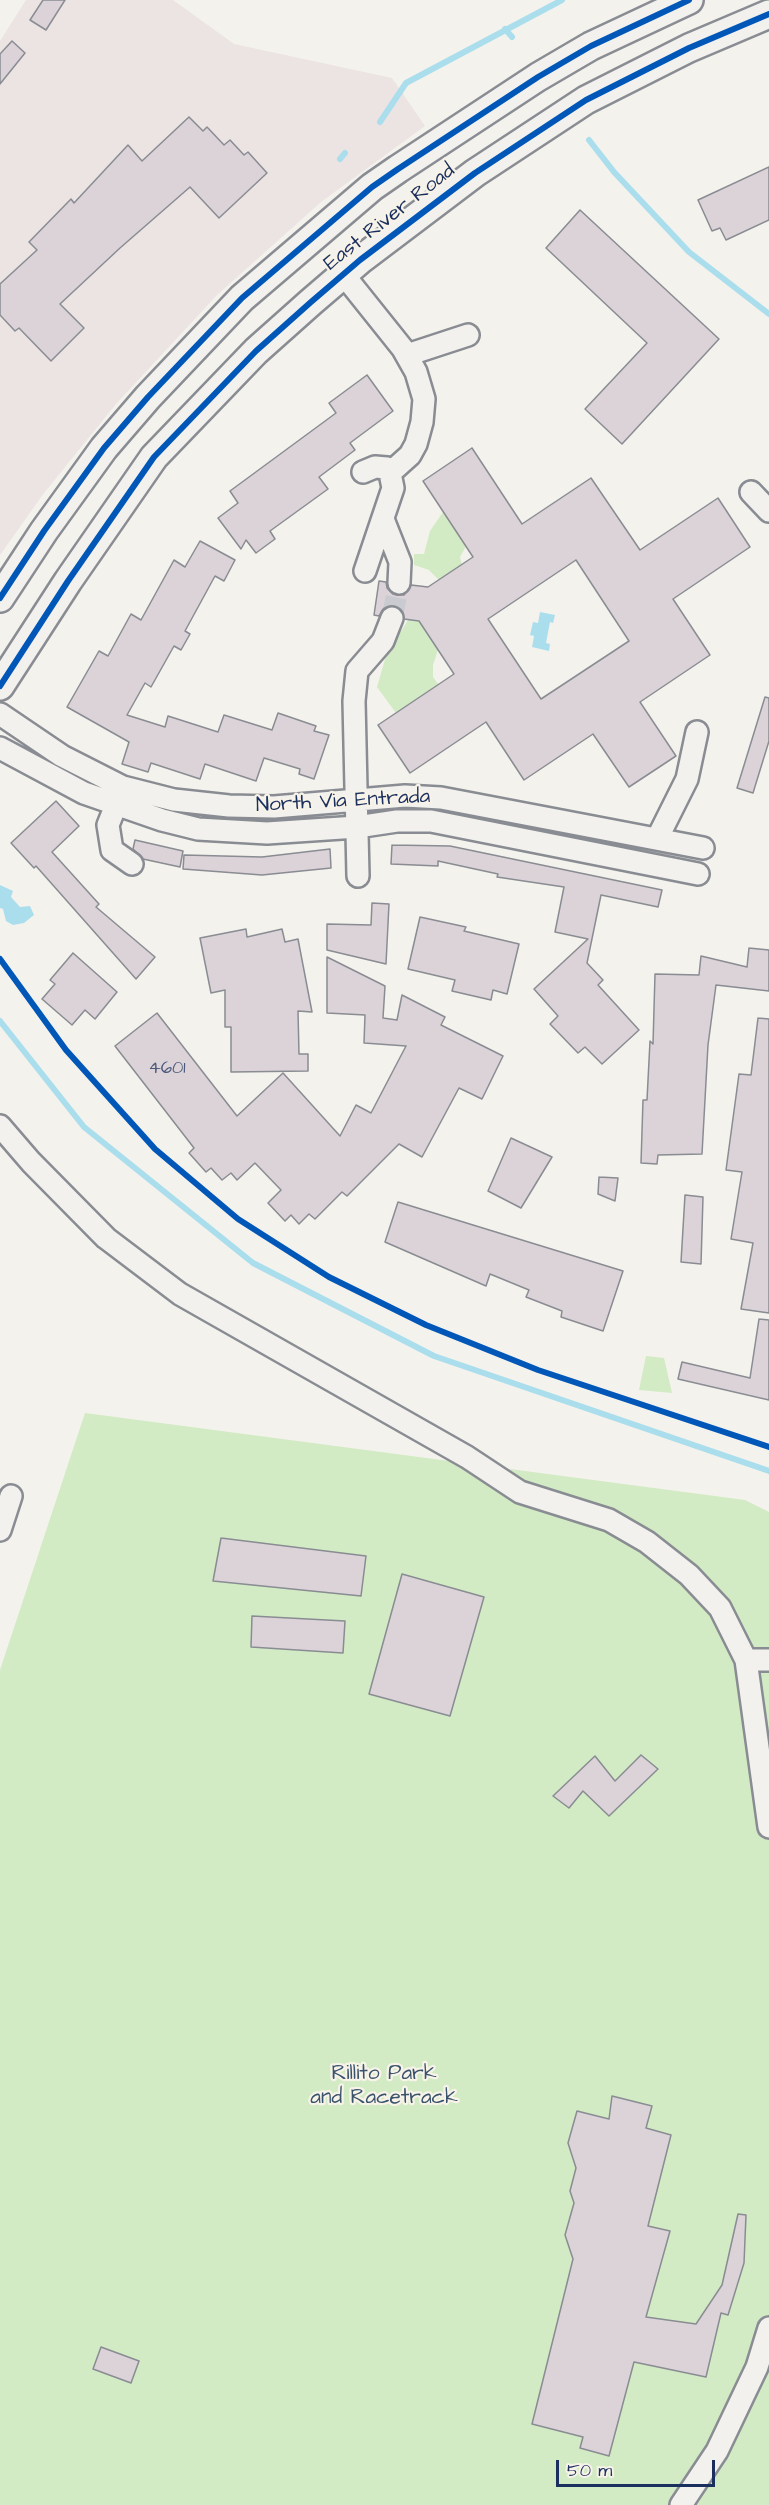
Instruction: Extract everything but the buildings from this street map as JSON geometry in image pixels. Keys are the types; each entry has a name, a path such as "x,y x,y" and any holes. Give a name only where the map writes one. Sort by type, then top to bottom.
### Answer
{"main road":[{"name":"East River Road","path":"0,598 44,531 104,448 147,397 242,298 372,187 398,169 538,77 591,46 689,0"},
{"name":"East River Road","path":"0,686 68,580 154,457 256,351 343,274 476,173 586,100 689,48 769,14"}],"street":[{"path":"343,274 407,355 416,372 423,399 422,422 416,444 410,455 390,473"},
{"path":"407,355 468,334"},
{"path":"363,472 382,467 390,473 393,488 365,571"},
{"path":"751,492 769,511"},
{"path":"383,519 399,562 399,583"},
{"path":"358,876 354,701 357,671 383,641 392,618"},
{"name":"North Via Entrada","path":"0,714 62,756 123,787 174,800 229,806 274,807 405,796 441,798 703,848"},
{"path":"657,839 687,779 697,732"},
{"name":"North Via Entrada","path":"0,748 84,793 116,805 198,829 267,833 357,827 397,821 431,821 698,874"},
{"path":"116,805 108,825 112,850 132,864"},
{"path":"0,1126 31,1162 106,1238 180,1294 467,1457 520,1492 609,1520 647,1542 689,1575 720,1608 746,1660 769,1827"},
{"path":"0,1530 11,1496"},
{"path":"746,1660 769,1660"},
{"path":"681,2505 717,2451 763,2369 769,2328"}],"shaded area":[{"path":"26,0 173,0 234,44 392,78 425,126 321,202 217,295 116,404 44,493 0,555 0,41"}],"green space":[{"path":"443,512 466,546 460,557 462,565 439,580 429,570 414,565 414,554 424,554 430,531"},
{"path":"408,620 419,621 438,650 433,665 433,677 438,684 396,713 377,687 386,656"},
{"path":"646,1356 664,1358 672,1393 639,1390"},
{"name":"Rillito Park and Racetrack","path":"85,1413 745,1500 769,1512 769,2505 0,2505 0,1670"}],"water":[{"path":"540,612 555,615 553,623 550,622 546,643 550,644 549,651 532,647 534,636 530,635 533,622 538,623"},
{"path":"0,885 13,891 11,897 20,907 30,906 34,915 24,923 13,925 6,921 3,909 0,908"}],"waterway":[{"path":"380,122 406,83 562,0"},
{"path":"505,29 512,37"},
{"path":"589,140 614,172 689,252 769,314"},
{"path":"340,159 345,153"},
{"path":"0,1021 84,1127 253,1263 434,1356 769,1471"}],"tunnel":[{"path":"392,618 399,583"}],"cycle path":[{"path":"0,598 44,531 104,448 148,397 242,298 372,187 398,169 538,77 591,46 689,0"},
{"path":"0,686 68,581 154,457 256,351 311,302 360,260 475,173 586,100 689,48 769,14"},
{"path":"0,959 66,1050 155,1149 238,1219 329,1277 426,1325 538,1370 769,1447"}]}
